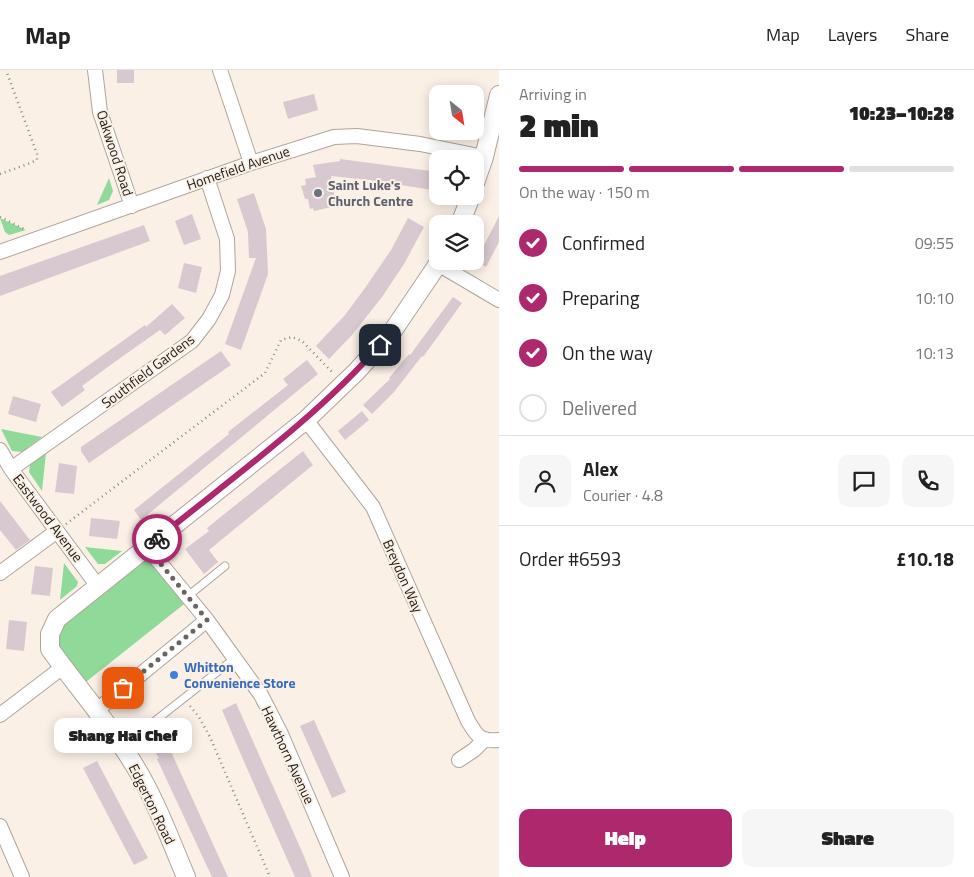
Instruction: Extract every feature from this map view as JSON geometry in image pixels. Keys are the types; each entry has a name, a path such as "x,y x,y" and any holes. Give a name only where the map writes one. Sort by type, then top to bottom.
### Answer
{"street":[{"name":"Oakwood Road","path":"95,70 100,112 132,206"},
{"path":"220,70 251,163"},
{"path":"484,157 498,107"},
{"name":"Homefield Avenue","path":"0,252 207,178 334,137 357,136 420,144 450,150"},
{"name":"Southfield Gardens","path":"11,469 192,341 209,319 222,295 228,270 227,239 207,178"},
{"path":"97,585 306,420 392,332 434,270"},
{"path":"450,270 499,300"},
{"name":"Breydon Way","path":"306,420 373,507 468,721 478,737 485,739"},
{"name":"Eastwood Avenue","path":"0,450 11,469 97,585"},
{"path":"0,573 57,531"},
{"name":"Hawthorn Avenue","path":"147,547 207,620 260,695 281,734 342,877"},
{"name":"Edgerton Road","path":"97,585 57,619 50,634 50,649 123,746 135,765 186,877"},
{"path":"96,710 207,620"},
{"path":"0,714 63,667"},
{"path":"459,760 474,750 485,739 490,741 499,740"},
{"path":"0,826 22,877"}],"lane":[{"path":"188,596 225,566"},
{"path":"123,746 235,658"}],"path":[{"path":"0,174 37,160 37,154 6,70"},
{"path":"0,217 28,230"},
{"path":"57,531 265,373 281,340 292,337 302,341 344,383"},
{"path":"184,699 199,717 210,737 270,877"}],"green space":[{"path":"109,178 113,191 109,200 97,205"},
{"path":"0,218 26,230 9,235 5,232"},
{"path":"1,429 42,437 22,452 12,451"},
{"path":"46,453 42,491 29,472 30,465"},
{"path":"85,547 122,551 105,564 98,564"},
{"path":"148,551 188,601 82,685 55,649 61,621"},
{"path":"64,563 78,582 77,586 60,600"}],"building":[{"path":"117,70 134,70 134,83 117,83"},
{"path":"314,94 318,110 288,119 283,102"},
{"path":"340,159 429,171 429,190 331,176 336,206 314,211 313,208 310,209 308,199 305,199 301,186 306,185 305,179 316,177 313,165 340,161"},
{"path":"254,193 266,229 268,274 241,350 225,344 256,258 249,258 248,232 237,199"},
{"path":"192,214 201,239 184,245 175,221"},
{"path":"499,216 499,242 486,267 484,266 484,245"},
{"path":"408,218 424,227 404,264 382,297 352,335 329,359 316,346 345,315 365,288 391,250"},
{"path":"144,225 150,241 0,296 0,276"},
{"path":"184,263 202,267 196,293 178,288"},
{"path":"453,297 462,303 423,357 394,392 372,414 363,405 390,379 410,355"},
{"path":"172,304 185,318 165,335 160,330 116,361 82,386 85,390 62,407 51,392 145,325 146,327"},
{"path":"221,351 231,365 89,463 81,451 81,447"},
{"path":"307,360 318,374 141,520 134,510 288,385 283,379"},
{"path":"13,396 41,404 36,422 8,414"},
{"path":"362,411 369,420 345,440 338,431"},
{"path":"303,451 313,465 209,550 218,562 204,574 185,549 209,531 207,528"},
{"path":"59,463 77,466 74,494 55,492"},
{"path":"0,501 30,540 16,550 0,530"},
{"path":"91,518 120,521 117,539 89,536"},
{"path":"35,566 53,568 50,596 31,594"},
{"path":"9,620 27,622 24,651 6,649"},
{"path":"236,703 312,877 295,877 242,757 222,710"},
{"path":"314,720 346,792 332,798 300,726"},
{"path":"159,725 171,743 168,745 228,877 212,877 157,759 159,758 144,736"},
{"path":"97,761 148,858 134,865 83,768"}],"way so far":[{"path":"123,688 207,620 147,547 157,539"}],"place":[{"name":"Saint Luke's Church Centre","path":"318,193"},
{"name":"Whitton Convenience Store","path":"174,675"},
{"name":"Shang Hai Chef","path":"123,688"}],"route":[{"path":"157,539 306,420 357,371 380,345"}]}
